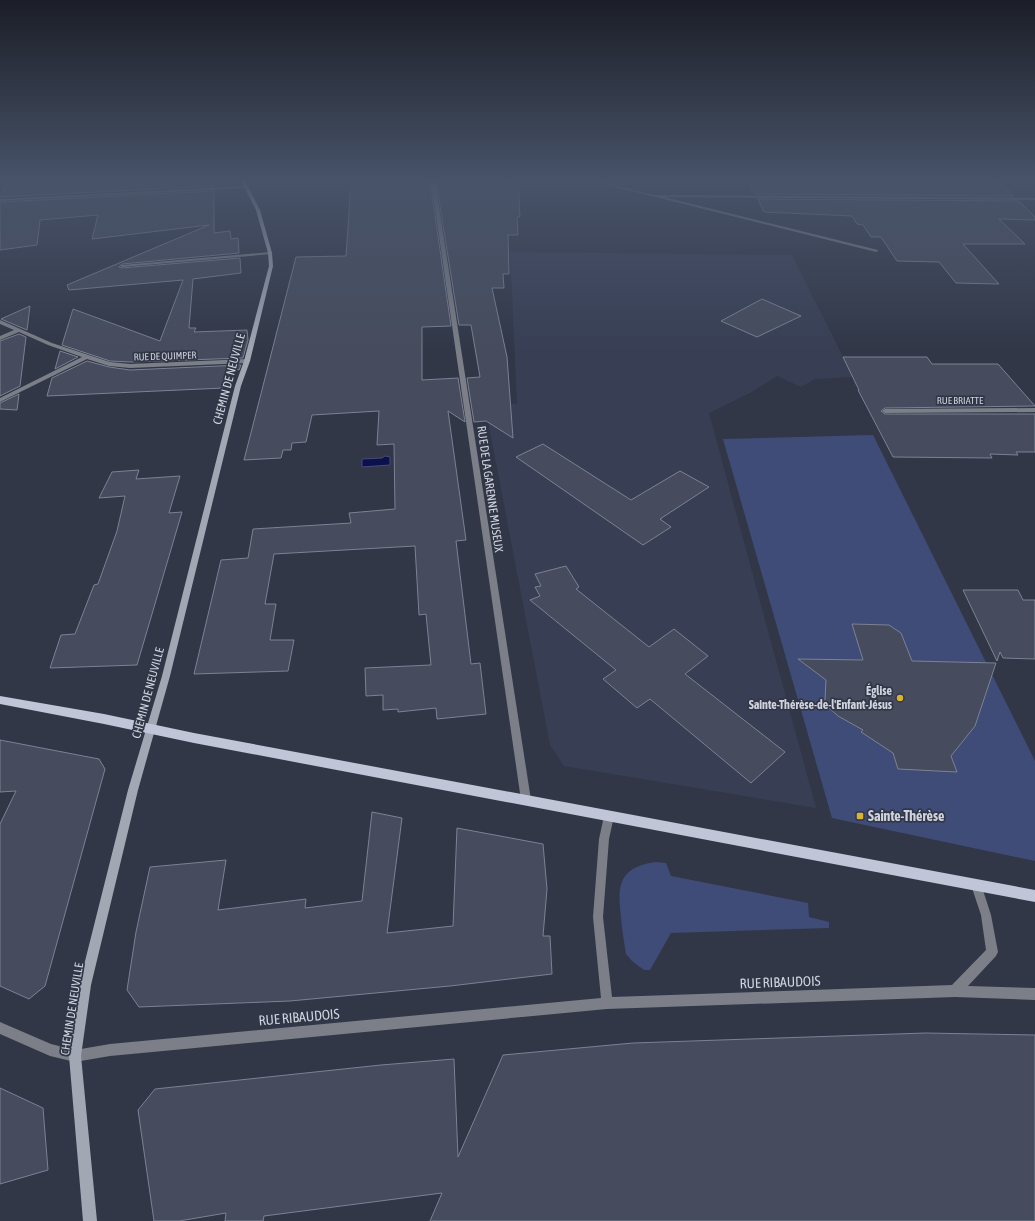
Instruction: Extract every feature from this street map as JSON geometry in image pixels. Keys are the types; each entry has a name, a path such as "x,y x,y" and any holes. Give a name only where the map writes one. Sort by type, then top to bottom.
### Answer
{"main road":[{"name":"CHEMIN DE NEUVILLE","path":"90,1221 75,1056 85,985 133,790 166,676 238,386 272,266 266,238"},
{"path":"0,700 1035,896"}],"street":[{"name":"RUE DE LA GARENNE MUSEUX","path":"442,238 526,800"},
{"path":"823,238 876,251"},
{"path":"122,266 270,253"},
{"name":"RUE DE QUIMPER","path":"0,322 86,357 109,364 130,366 246,361"},
{"path":"0,338 19,330"},
{"path":"0,400 86,357"},
{"name":"RUE BRIATTE","path":"884,411 1035,410"},
{"path":"607,1003 598,917 604,839 609,816"},
{"path":"955,991 992,952 986,915 976,885"},
{"name":"RUE RIBAUDOIS","path":"0,1028 50,1050 75,1056 110,1050 607,1003 955,991 1035,994"}],"shaded area":[{"path":"510,252 792,255 853,377 815,379 801,387 777,376 750,393 709,413 816,808 564,766 550,745 485,405 517,404"},
{"path":"873,435 1035,761 1035,861 832,818 723,439"},
{"path":"385,456 390,457 390,465 362,467 362,459 382,458"},
{"path":"656,862 666,863 671,876 808,903 809,917 829,922 829,928 671,933 650,970 644,970 632,961 626,954 620,906 621,887 623,879 634,868 644,864"}],"building":[{"path":"0,238 38,238 37,245 0,250"},
{"path":"178,238 238,238 239,253 122,264 119,267 122,268 240,258 241,273 193,279 189,328 196,328 194,332 247,330 248,340 243,358 130,362 110,361 62,345 73,309 160,341 183,280 69,290 67,285"},
{"path":"347,238 438,238 451,326 422,327 422,380 458,378 465,422 448,411 466,540 456,541 471,664 480,663 486,714 437,719 436,708 398,712 398,709 383,710 383,695 366,696 365,668 431,665 426,614 419,615 415,546 274,554 265,604 276,604 270,640 294,640 288,671 194,674 221,560 248,558 253,529 351,523 349,513 395,509 394,444 377,445 379,411 312,415 306,442 292,443 291,450 283,450 281,458 244,460 296,257 346,256"},
{"path":"445,238 508,238 509,274 503,274 504,288 492,288 507,357 513,438 486,421 474,422 467,378 480,377 471,325 459,325"},
{"path":"882,238 1019,238 1025,244 963,244 999,284 956,283 939,262 897,261"},
{"path":"762,299 801,316 757,337 721,321"},
{"path":"30,306 27,330 1,319"},
{"path":"19,334 26,337 20,386 0,396 0,341"},
{"path":"60,351 78,357 55,369"},
{"path":"843,357 927,357 932,364 998,364 1035,406 885,408 881,411 885,414 1035,414 1035,452 1016,452 1018,455 990,454 992,458 893,457 858,390"},
{"path":"87,361 109,367 130,370 241,365 239,370 231,368 224,388 47,396 52,378"},
{"path":"19,394 17,410 0,409 0,403"},
{"path":"543,444 631,500 680,471 709,487 660,519 671,527 643,545 516,457"},
{"path":"139,470 136,479 180,476 169,513 182,512 137,665 50,668 61,635 75,634 94,585 98,584 117,531 125,496 99,498 112,472"},
{"path":"566,566 579,587 576,589 649,647 674,629 708,656 685,674 785,752 751,783 650,699 637,708 603,679 616,670 530,600 540,596 535,587 541,586 535,574"},
{"path":"963,590 1018,590 1023,600 1035,600 1035,659 1003,658 1000,652 997,661"},
{"name":"Église Sainte-Thérèse-de-l'Enfant-Jésus","path":"852,624 889,625 901,633 912,661 996,663 975,726 951,756 957,772 898,769 893,753 861,732 863,730 838,716 829,708 825,700 826,680 798,659 863,660"},
{"path":"0,740 99,759 105,769 45,986 29,999 0,986 0,824 16,791 0,792"},
{"path":"372,812 402,818 387,933 453,926 457,828 543,844 547,889 543,936 550,936 552,974 450,986 290,1001 139,1007 127,990 136,932 150,867 226,860 218,910 306,899 305,908 362,901"},
{"path":"925,1033 1035,1035 1035,1221 430,1221 442,1193 264,1216 263,1221 225,1221 226,1213 179,1221 154,1221 138,1110 155,1089 381,1065 454,1059 458,1157 503,1055 633,1043"},
{"path":"0,1088 43,1108 48,1170 0,1184"}],"place":[{"name":"Église Sainte-Thérèse-de-l'Enfant-Jésus","path":"900,698"},
{"name":"Sainte-Thérèse","path":"860,816"}]}
